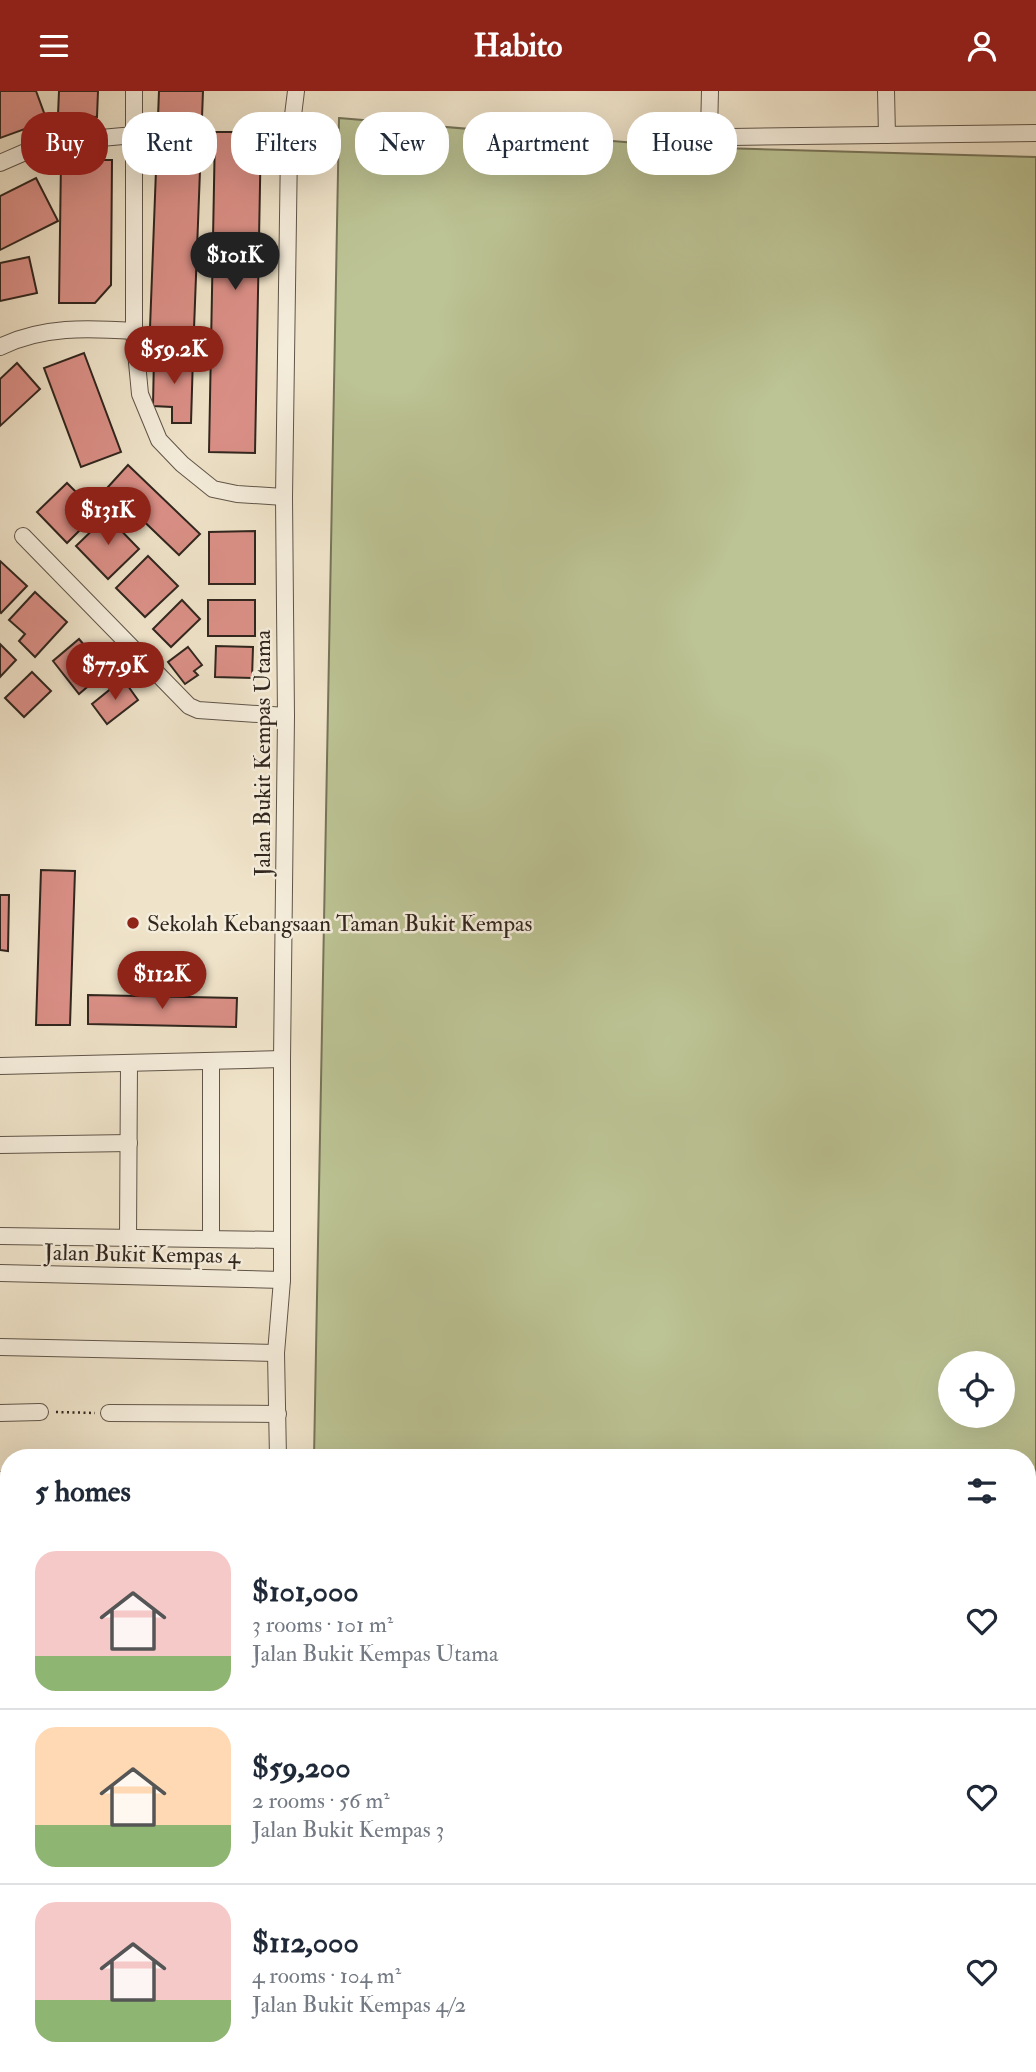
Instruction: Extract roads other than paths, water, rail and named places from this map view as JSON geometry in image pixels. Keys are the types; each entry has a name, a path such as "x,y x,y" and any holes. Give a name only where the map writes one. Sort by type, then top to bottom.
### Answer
{"street":[{"path":"134,91 134,112"},
{"name":"Jalan Bukit Kempas Utama","path":"278,1449 276,1353 282,1280 286,716 284,497 289,148 296,91"},
{"path":"710,91 709,132 717,135 746,137 1036,133"},
{"path":"886,91 887,135"},
{"path":"0,163 46,143 122,136"},
{"path":"134,175 134,331 140,394 159,440 212,489 237,495 284,497"},
{"path":"0,347 45,331 88,328 134,331"},
{"path":"23,536 188,706 198,710 286,716"},
{"path":"0,1066 129,1065 282,1059"},
{"path":"211,1062 211,1239"},
{"path":"128,1238 129,1065"},
{"path":"0,1145 129,1143"},
{"name":"Jalan Bukit Kempas 4","path":"0,1236 281,1240"},
{"name":"Jalan Bukit Kempas 4","path":"0,1273 282,1280"},
{"path":"0,1347 276,1353"},
{"path":"0,1413 40,1412"},
{"path":"109,1413 278,1414"}],"place":[{"name":"Sekolah Kebangsaan Taman Bukit Kempas","path":"133,923"}]}
